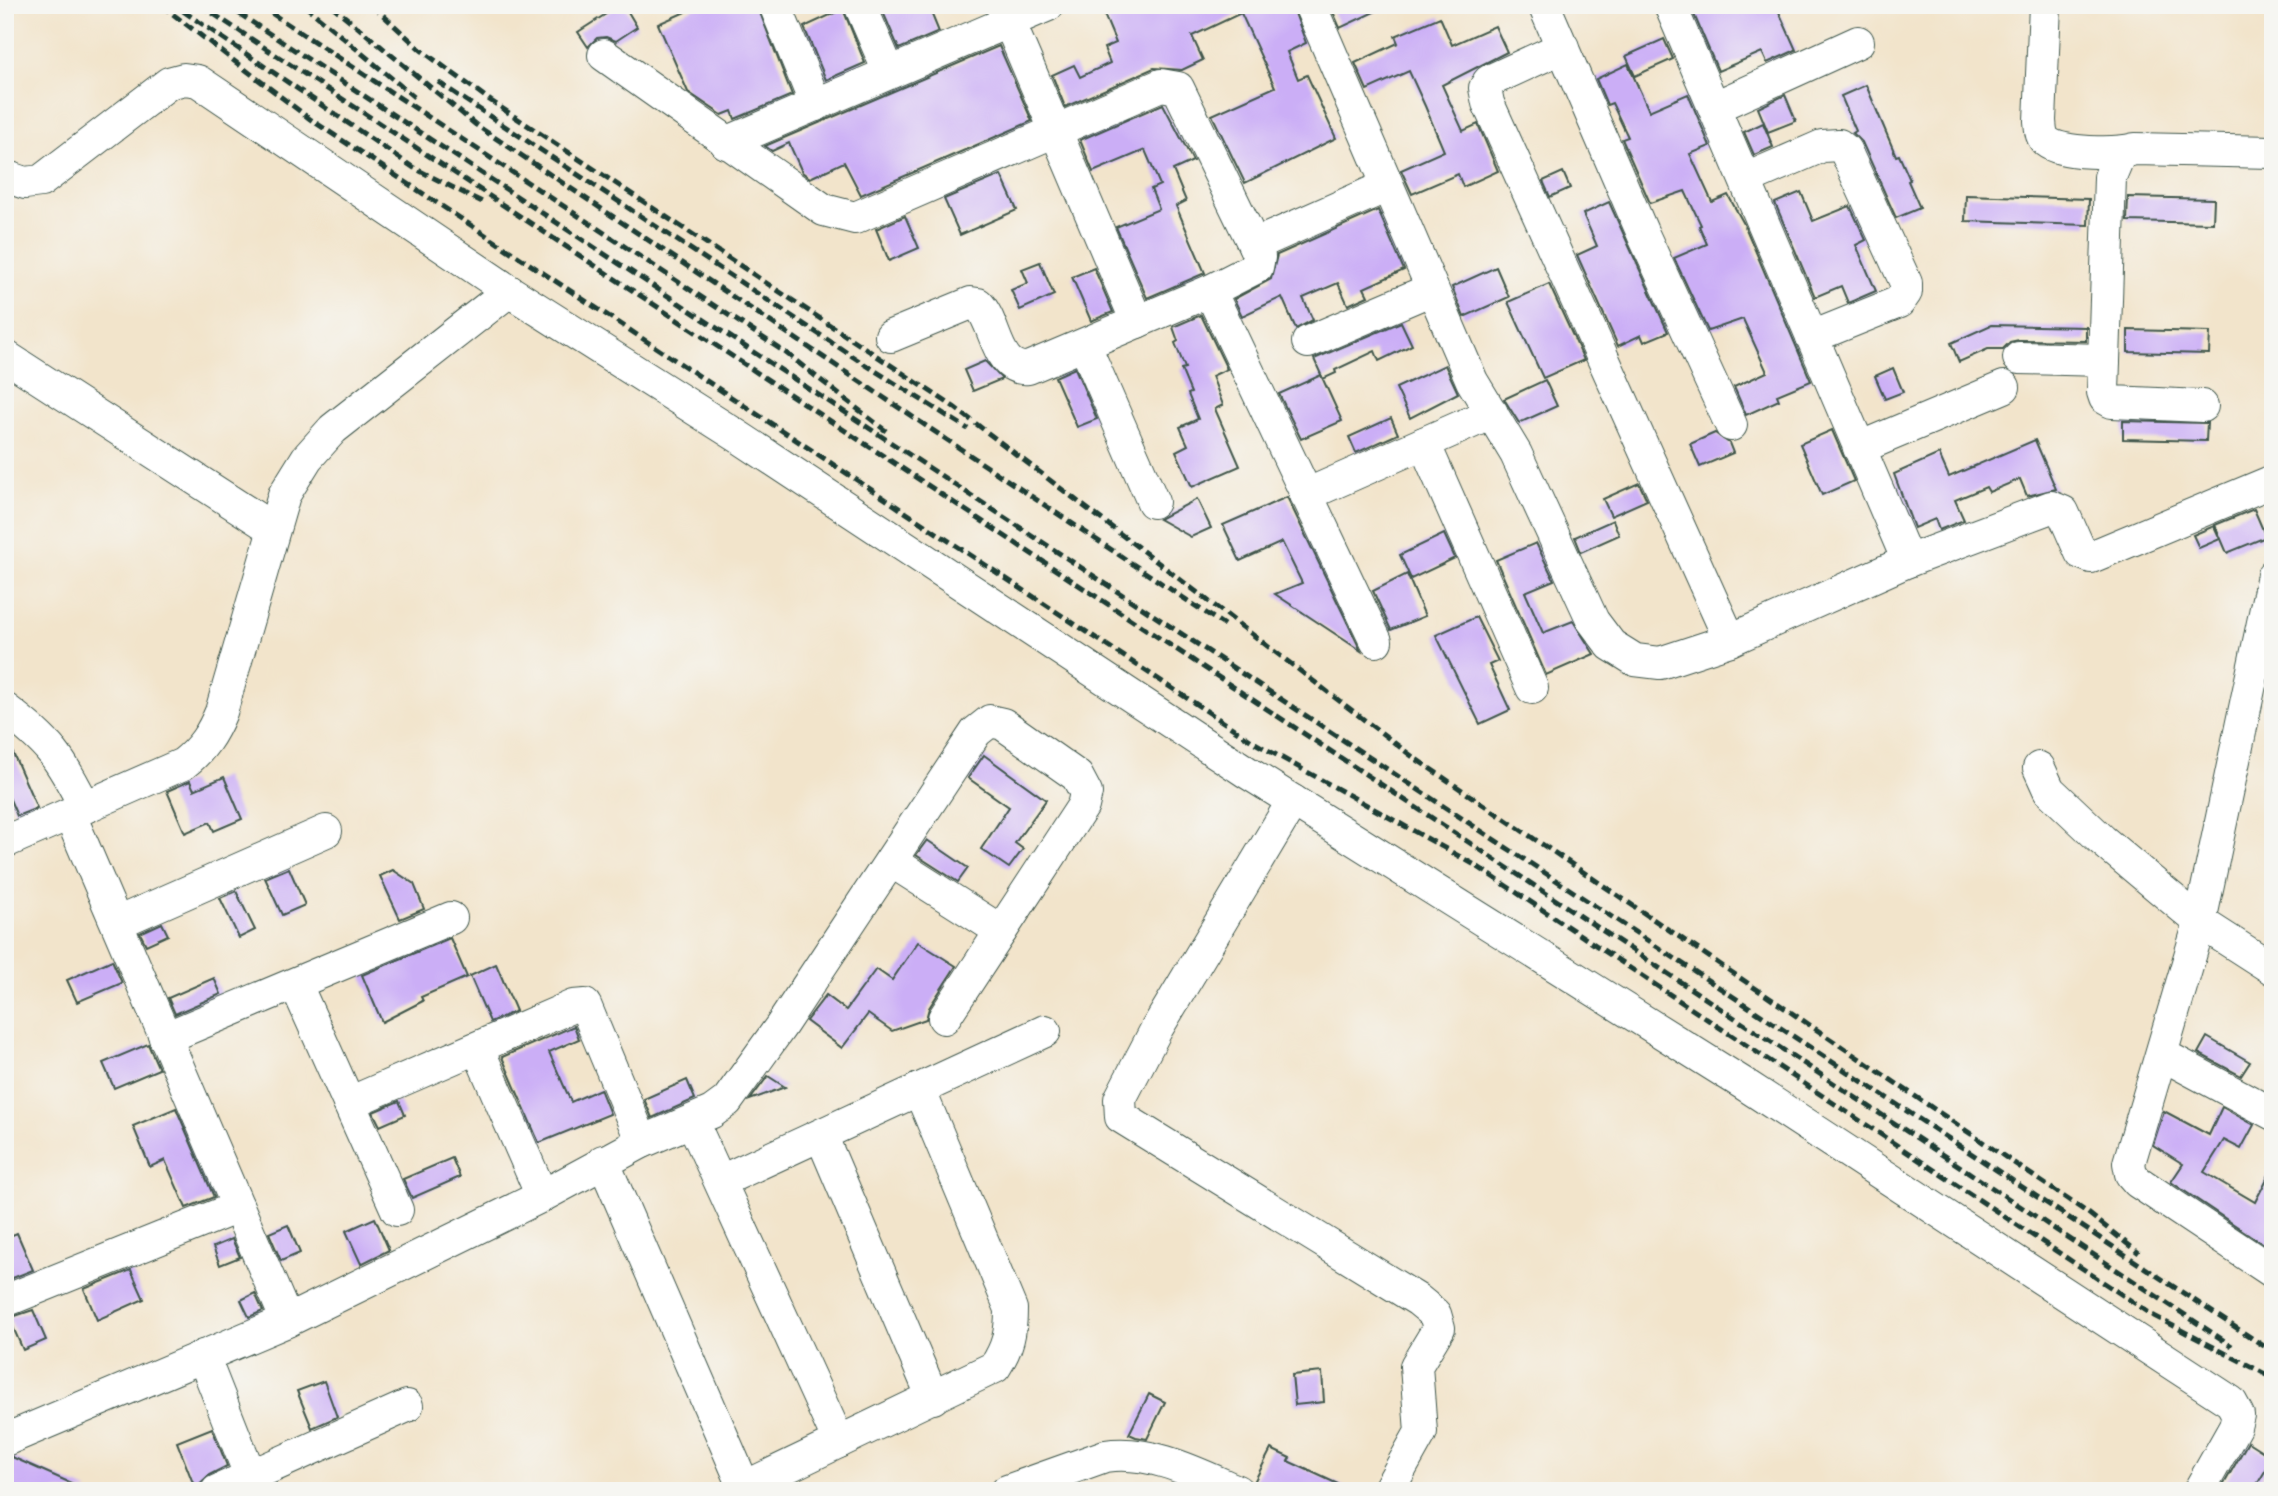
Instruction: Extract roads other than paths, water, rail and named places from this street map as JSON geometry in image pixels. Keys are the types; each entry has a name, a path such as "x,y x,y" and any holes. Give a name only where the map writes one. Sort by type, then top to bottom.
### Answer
{"street":[{"path":"775,5 816,104"},
{"path":"860,5 889,72"},
{"path":"726,143 889,72 1006,14 1048,5"},
{"path":"1310,5 1472,381 1516,454 1593,621 1611,645 1636,660 1660,663 1730,640 1908,561 2051,508 2063,512 2081,553 2091,557 2273,481"},
{"path":"1544,5 1643,234 1731,425"},
{"path":"1670,5 1716,107 1908,561"},
{"path":"2045,5 2041,135 2059,148 2120,153 2135,149 2273,152"},
{"path":"1006,14 1136,322"},
{"path":"1716,107 1858,42"},
{"path":"1563,47 1489,81 1485,88 1488,103 1730,640"},
{"path":"604,55 824,210 855,218 1161,85 1178,89 1254,245 1259,257 1257,267 1209,291 1028,368 1017,369 1009,365 983,309 971,303 891,336"},
{"path":"5,176 25,183 41,181 169,83 184,79 198,80 509,291 739,437 1293,801 1744,1084 2231,1402 2238,1415 2235,1427 2200,1491"},
{"path":"1746,178 1822,146 1839,145 1845,150 1906,283 1906,292 1899,302 1812,337"},
{"path":"2120,153 2110,177 2103,392 2105,398 2112,402 2202,406"},
{"path":"1254,245 1387,186"},
{"path":"1308,342 1432,289"},
{"path":"5,842 183,764 199,751 212,734 221,712 273,529 290,486 307,458 333,429 509,291"},
{"path":"1209,291 1376,641"},
{"path":"1084,345 1153,502"},
{"path":"5,356 273,529"},
{"path":"2019,358 2104,360"},
{"path":"1859,448 2004,387"},
{"path":"1306,495 1492,413"},
{"path":"1423,443 1532,688"},
{"path":"2273,575 2265,640 2200,922 2129,1163 2131,1174 2138,1182 2273,1272"},
{"path":"5,709 52,749 63,762 77,811 117,923 287,1321"},
{"path":"5,1440 287,1321 542,1196 603,1161 642,1142 693,1123 727,1101 781,1026 976,733 990,721 1003,724 1077,776 1086,793 1083,806 944,1018"},
{"path":"2039,768 2049,790 2102,840 2200,922 2273,969"},
{"path":"1293,801 1156,1030 1120,1098 1121,1117 1418,1300 1435,1314 1439,1328 1416,1366 1421,1432 1388,1491"},
{"path":"117,923 326,831"},
{"path":"891,861 1001,931"},
{"path":"165,1038 451,918"},
{"path":"296,985 397,1210"},
{"path":"349,1103 573,1006 585,1004 642,1142"},
{"path":"721,1181 1045,1031"},
{"path":"478,1049 542,1196"},
{"path":"2163,1055 2273,1114"},
{"path":"603,1161 746,1489 995,1367 1011,1335 1011,1310 919,1089"},
{"path":"693,1123 839,1443"},
{"path":"821,1135 933,1398"},
{"path":"5,1301 238,1208"},
{"path":"203,1356 250,1475"},
{"path":"217,1491 407,1406"},
{"path":"1007,1491 1083,1478 1105,1456 1134,1454 1172,1465 1235,1490"}],"railway":[{"path":"161,5 310,119 1255,743 1475,865 2154,1316 2273,1378"},
{"path":"200,5 2232,1346"},
{"path":"226,5 2273,1352"},
{"path":"259,5 786,353 886,431"},
{"path":"304,5 414,97"},
{"path":"331,5 476,125 1224,625"},
{"path":"372,5 421,50 491,101 954,407 1413,757 2088,1213 2139,1253"},
{"path":"183,11 414,168 486,204"},
{"path":"438,82 861,362 968,429"}]}
